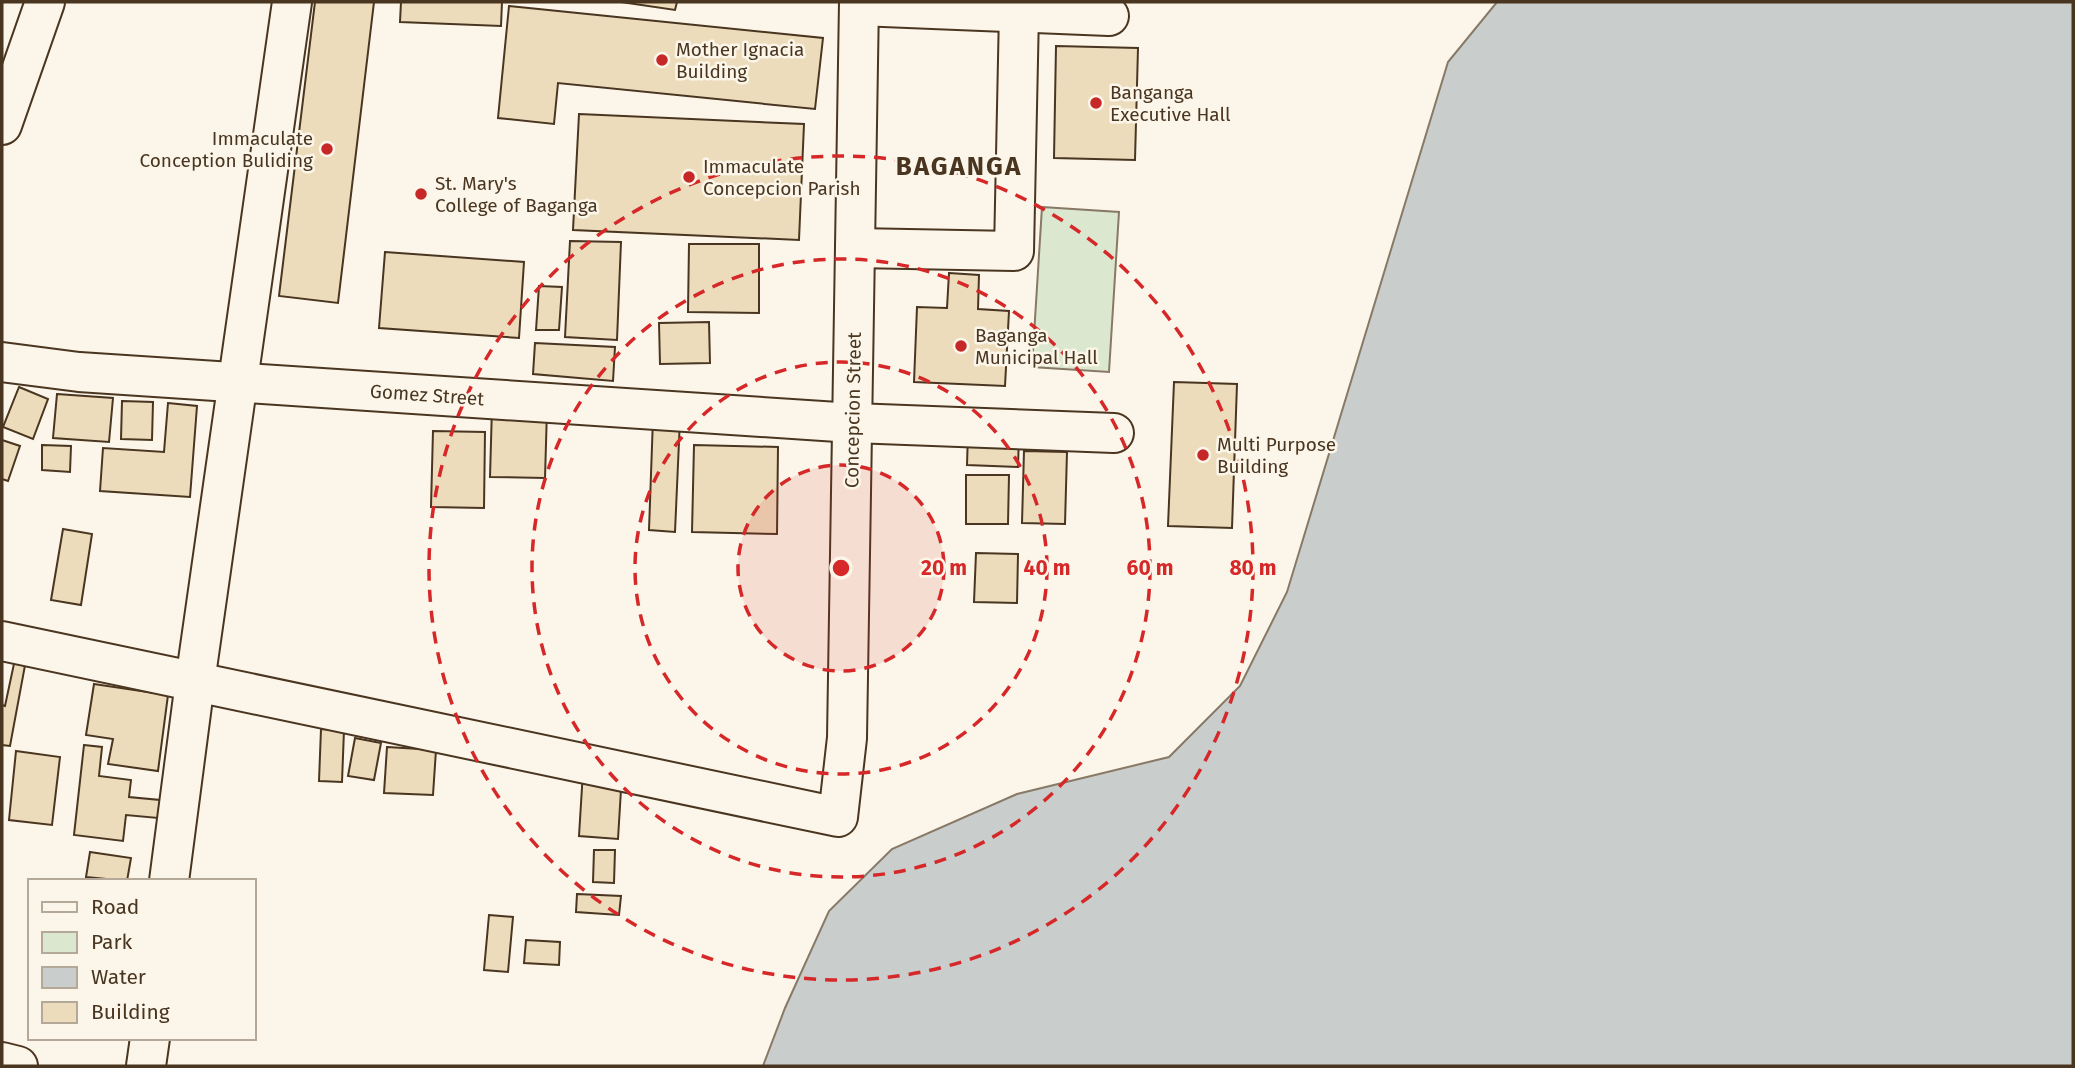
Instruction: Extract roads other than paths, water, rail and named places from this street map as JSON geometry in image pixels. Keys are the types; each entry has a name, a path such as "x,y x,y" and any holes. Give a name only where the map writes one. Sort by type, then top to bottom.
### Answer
{"street":[{"path":"2,125 45,2"},
{"path":"169,879 292,2"},
{"path":"859,4 1109,16"},
{"name":"Concepcion Street","path":"195,682 838,817 848,737 859,4"},
{"path":"855,248 1014,251 1019,12"},
{"name":"Gomez Street","path":"2,362 79,372 853,423 1114,433"},
{"path":"2,641 195,682"},
{"path":"146,1066 150,1040"},
{"path":"2,1062 18,1066"}],"water":[{"path":"1497,2 2073,2 2073,1066 763,1066 785,1008 829,911 892,849 1017,794 1169,757 1240,686 1287,592 1448,62"}],"place":[{"name":"Mother Ignacia Building","path":"662,60"},
{"name":"Banganga Executive Hall","path":"1096,103"},
{"name":"Immaculate Conception Buliding","path":"327,149"},
{"name":"Immaculate Concepcion Parish","path":"689,177"},
{"name":"St. Mary's College of Baganga","path":"421,194"},
{"name":"Baganga Municipal Hall","path":"961,346"},
{"name":"Multi Purpose Building","path":"1203,455"}],"district":[{"name":"BAGANGA","path":"959,166"}]}
